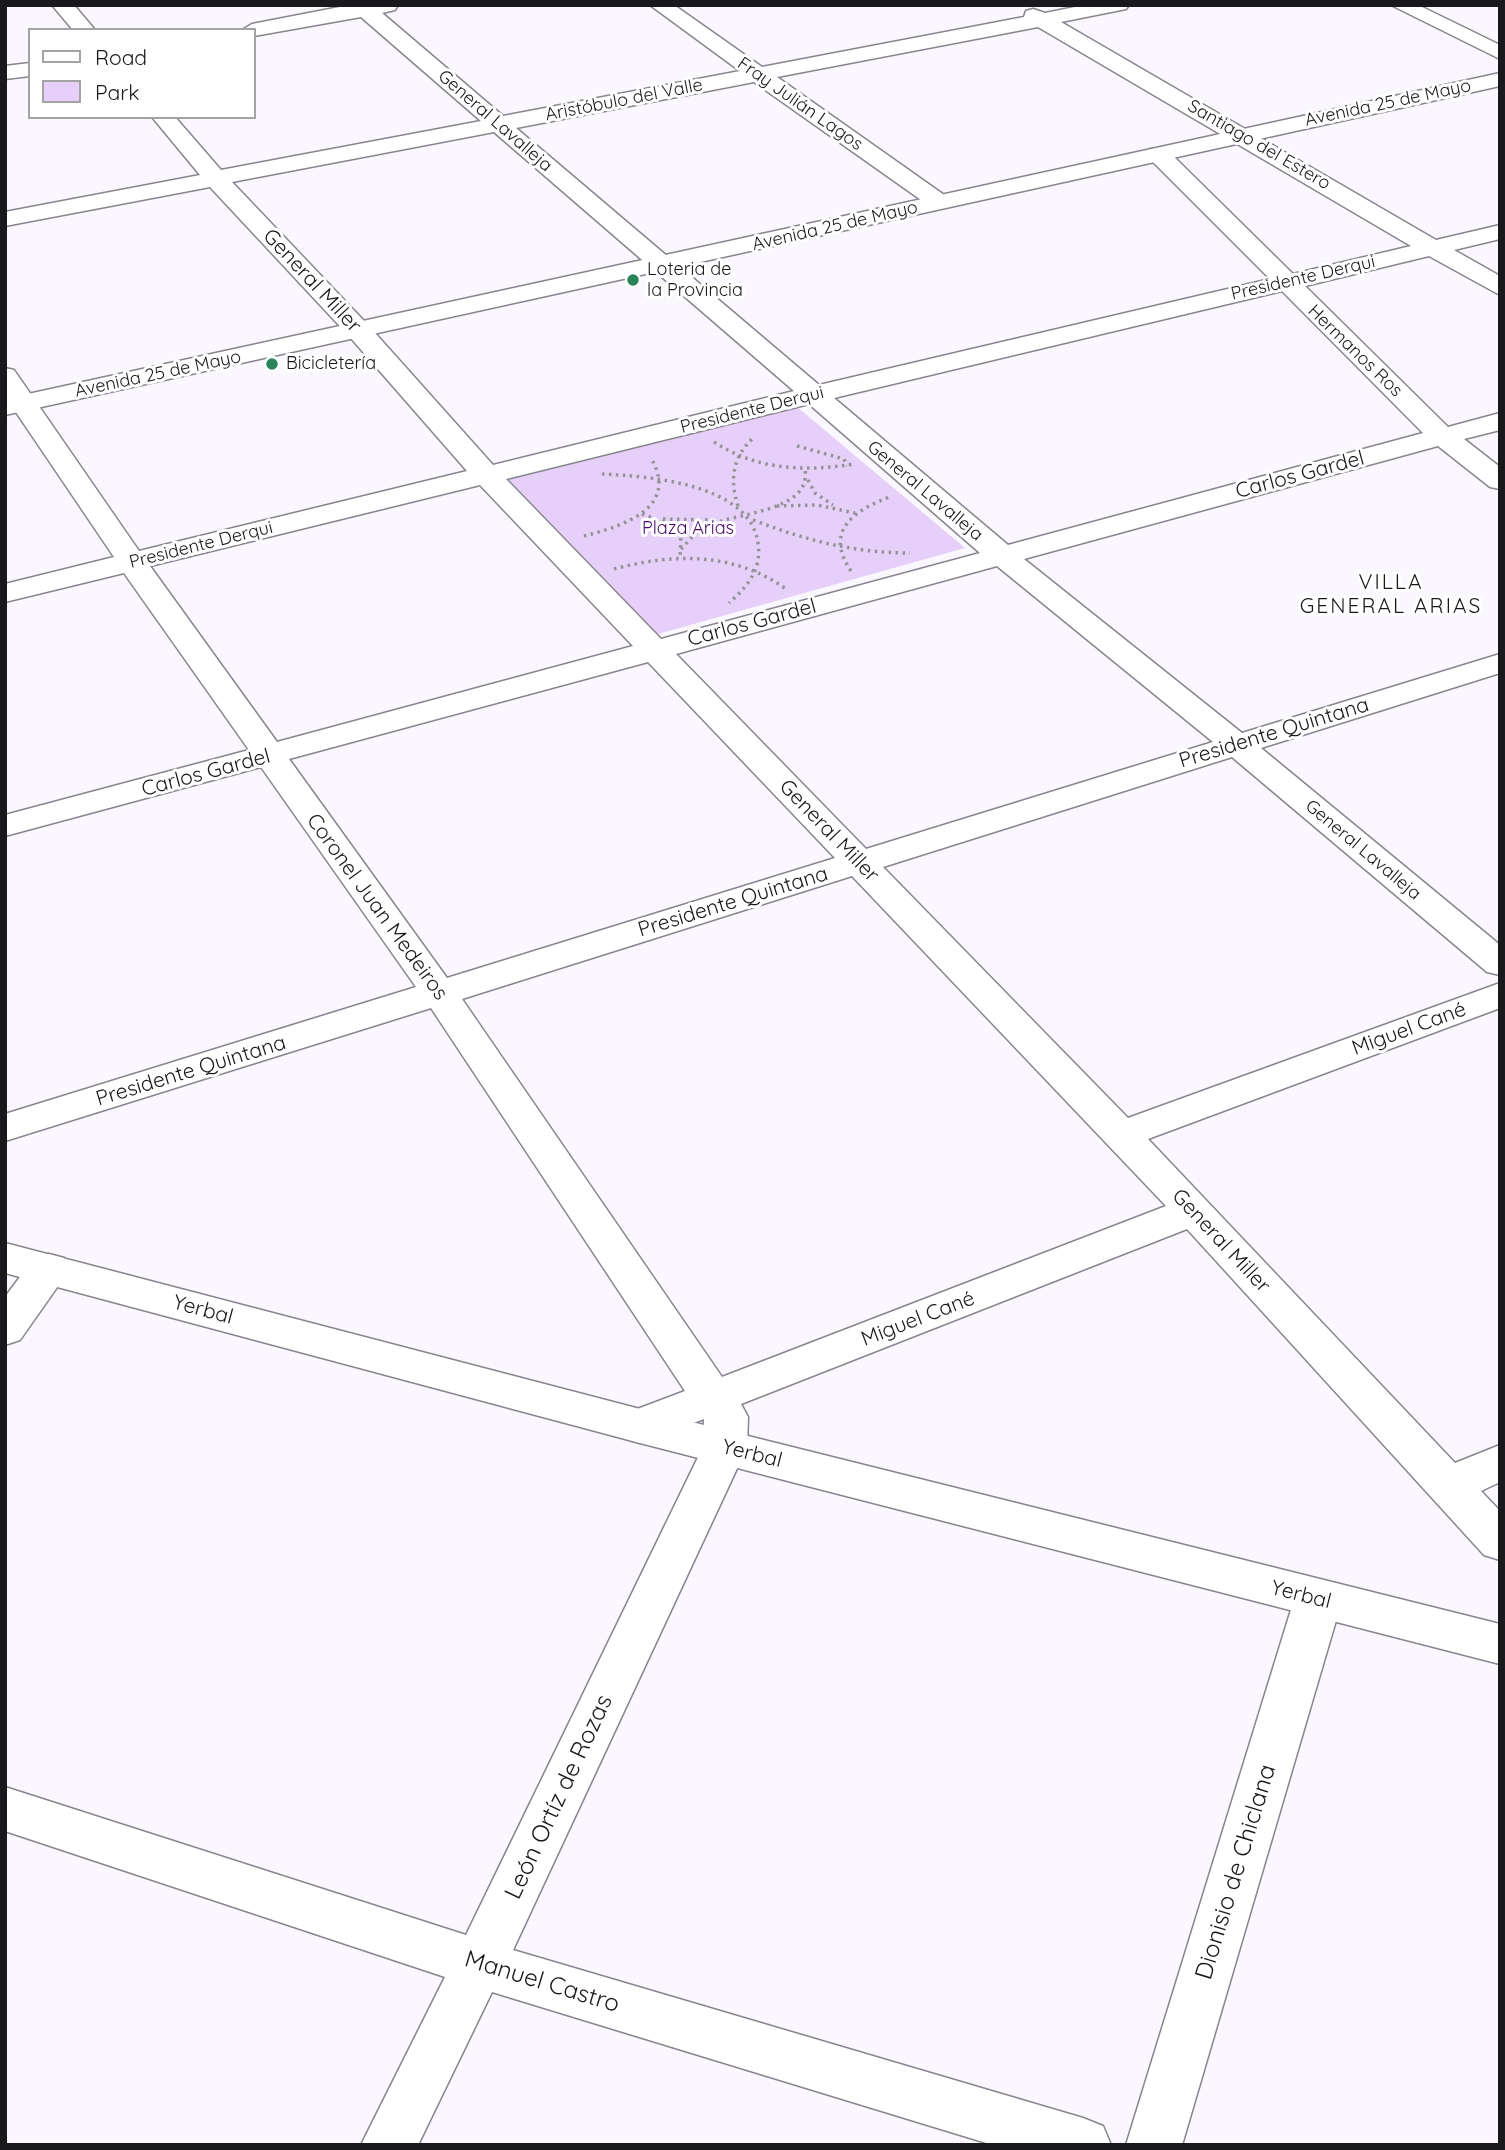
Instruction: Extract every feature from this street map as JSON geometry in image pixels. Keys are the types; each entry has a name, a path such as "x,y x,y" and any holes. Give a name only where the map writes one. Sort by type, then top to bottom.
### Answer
{"street":[{"path":"62,5 83,28"},
{"path":"256,29 363,8 394,5"},
{"name":"Fray Julián Lagos","path":"660,5 939,202"},
{"name":"Santiago del Estero","path":"1017,5 1500,287"},
{"name":"Aristóbulo del Valle","path":"5,219 1119,5"},
{"path":"1401,5 1500,54"},
{"name":"General Lavalleja","path":"363,8 1001,555 1237,745 1500,964"},
{"path":"5,73 28,69"},
{"name":"Avenida 25 de Mayo","path":"11,396 358,330 1500,79"},
{"name":"General Miller","path":"165,119 215,178 358,330 486,475 1194,1211 1500,1542"},
{"name":"Hermanos Ros","path":"1158,154 1443,437 1500,481"},
{"name":"Presidente Derqui","path":"5,593 699,422 1500,232"},
{"name":"Coronel Juan Medeiros","path":"11,396 440,994 715,1398 726,1417 725,1447"},
{"name":"Carlos Gardel","path":"5,826 1500,421"},
{"name":"Presidente Quintana","path":"5,1128 1500,663"},
{"name":"Miguel Cané","path":"1121,1135 1500,995"},
{"name":"Miguel Cané","path":"640,1426 1194,1211"},
{"name":"Yerbal","path":"5,1258 640,1426 1500,1644"},
{"path":"5,1329 48,1269"},
{"name":"León Ortíz de Rozas","path":"389,2145 480,1964 725,1447"},
{"path":"1449,1486 1500,1462"},
{"name":"Dionisio de Chiclana","path":"1154,2145 1318,1600"},
{"name":"Manuel Castro","path":"5,1809 480,1964 1083,2145"}],"path":[{"path":"699,422 709,438 737,456 775,466 805,469 847,466 883,455"},
{"path":"739,507 732,478 737,456 748,441 762,431"},
{"path":"549,540 601,532 641,514 659,495 662,480 651,458 622,442"},
{"path":"797,446 832,453 844,459 847,466"},
{"path":"805,469 807,480 816,493 839,509"},
{"path":"592,475 662,480 701,491 739,507 746,513 753,520 760,536 756,571 743,592 727,604"},
{"path":"681,549 704,527 794,499 803,492 807,480"},
{"path":"878,588 848,567 839,549 839,535 856,513 889,496 924,490"},
{"path":"769,506 817,505 856,513"},
{"path":"641,514 682,521 722,520"},
{"path":"655,517 674,526 681,534 680,558"},
{"path":"753,520 804,540 839,549 923,552"},
{"path":"589,582 630,564 680,558 724,562 756,571 786,589 793,597 798,610"}],"green space":[{"name":"Plaza Arias","path":"796,406 965,548 658,634 508,479"}],"place":[{"name":"Loteria de la Provincia","path":"633,280"},
{"name":"Bicicletería","path":"272,364"}],"district":[{"name":"VILLA GENERAL ARIAS","path":"1391,595"}]}
